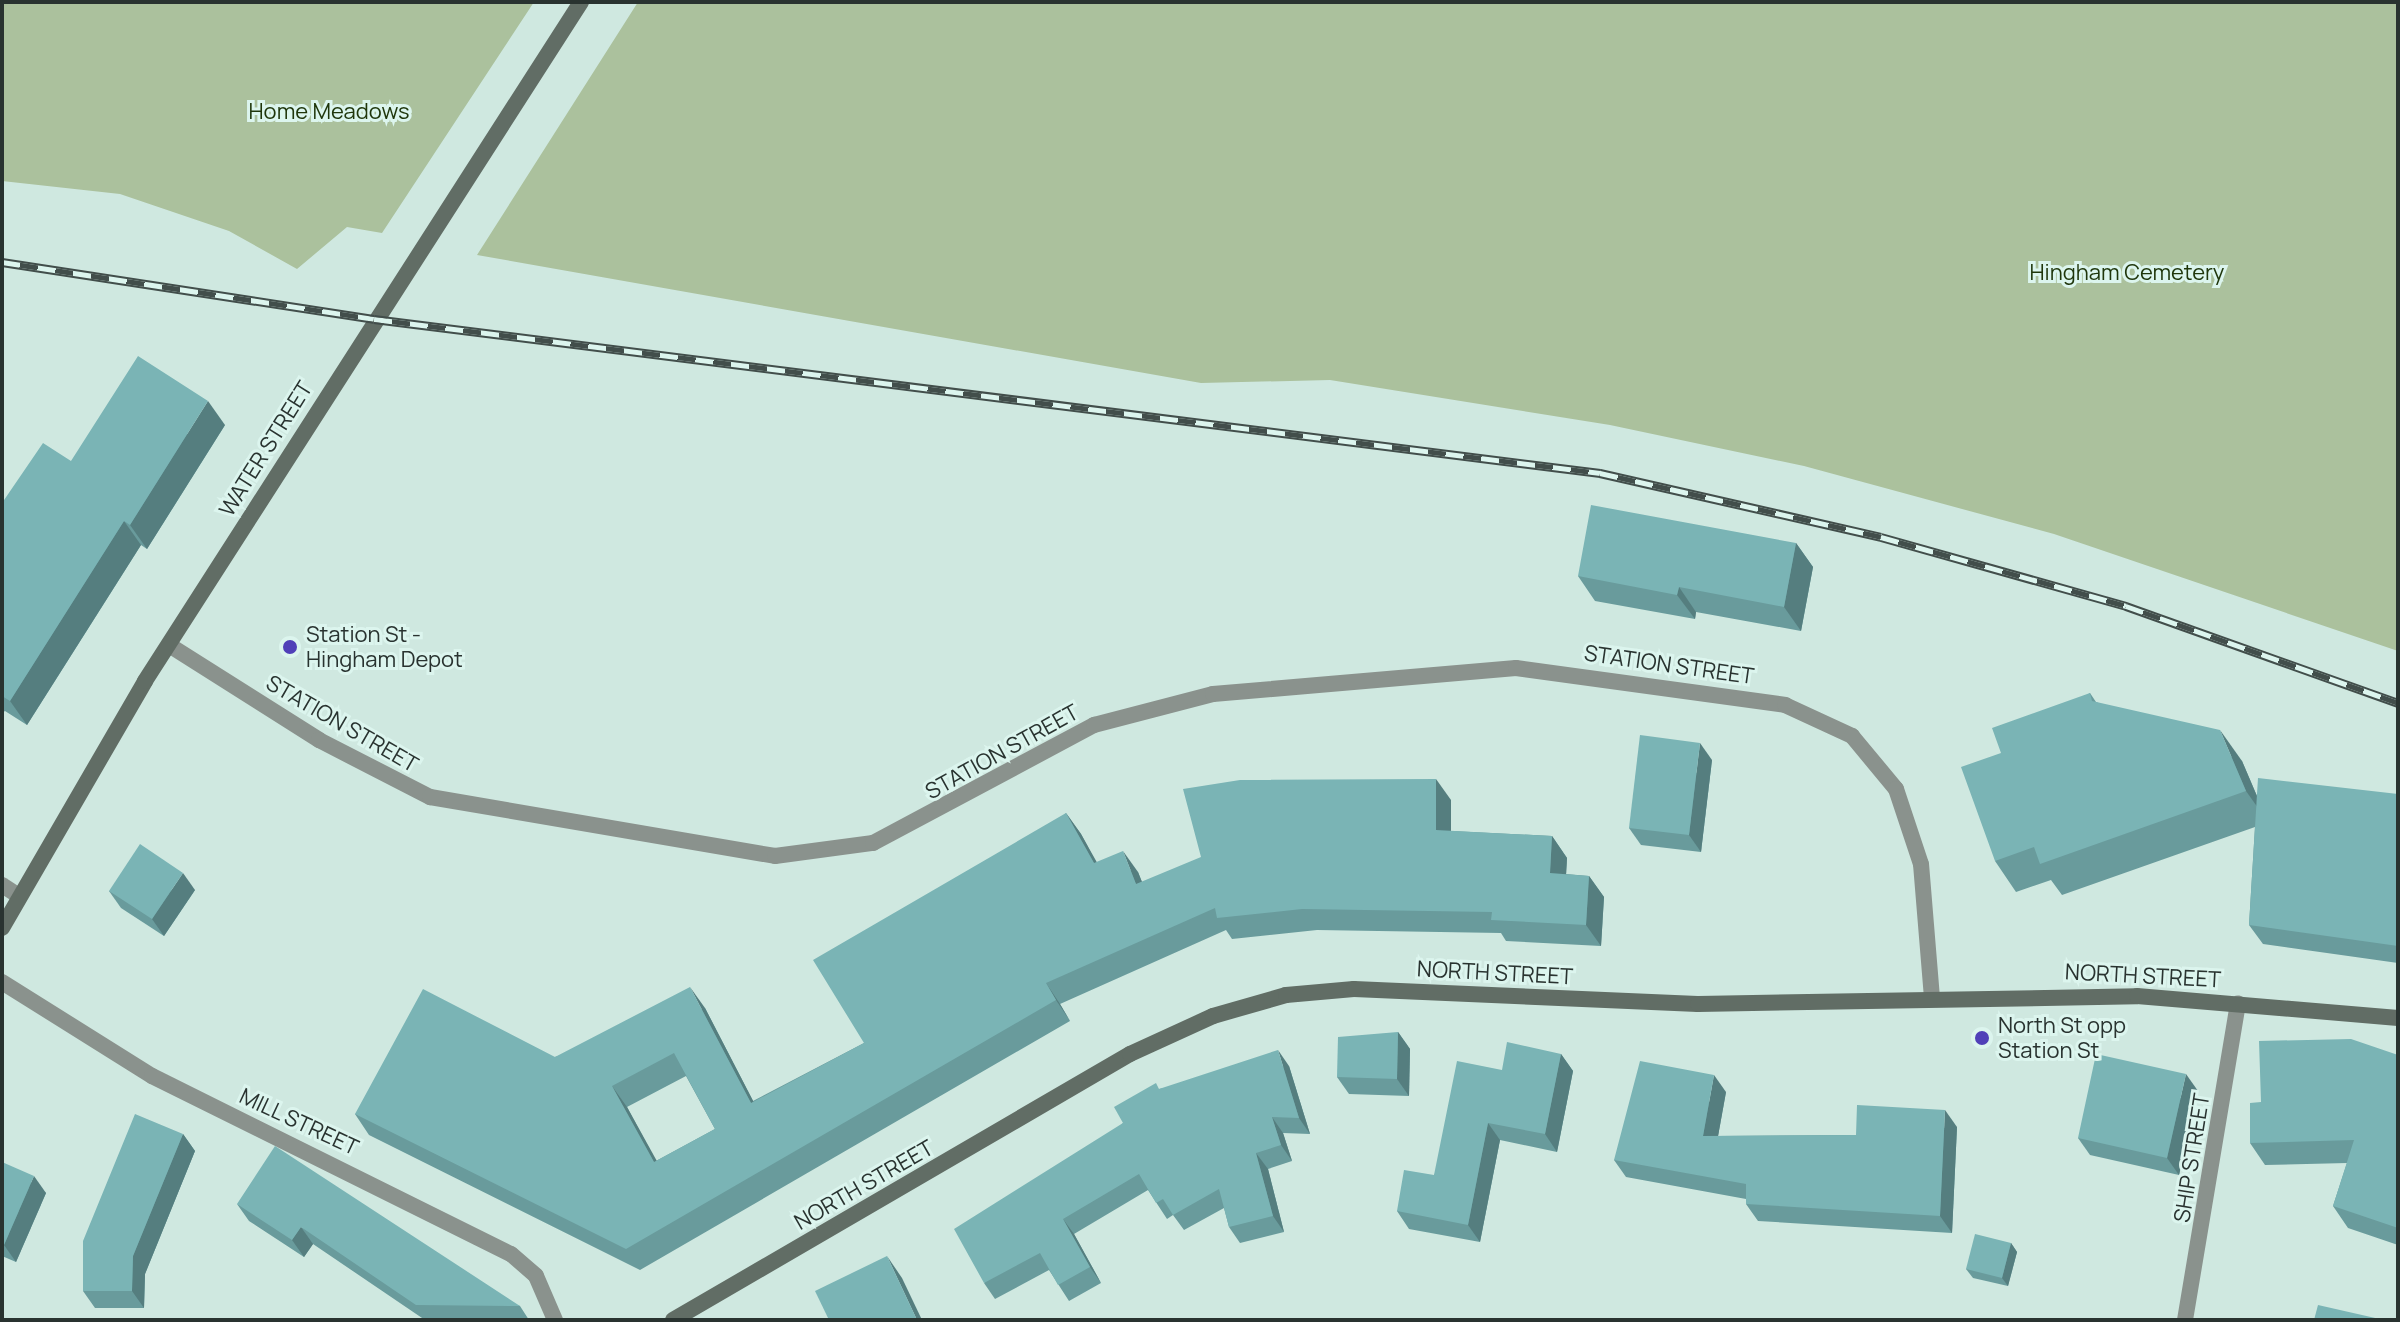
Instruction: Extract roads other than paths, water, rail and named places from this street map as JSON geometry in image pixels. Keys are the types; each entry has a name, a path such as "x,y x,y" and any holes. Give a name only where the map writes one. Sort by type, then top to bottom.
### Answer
{"main road":[{"name":"WATER STREET","path":"2,928 169,645 581,2"},
{"name":"NORTH STREET","path":"673,1320 1130,1054 1259,1000 1354,989 1645,1003 1932,997 2238,1003 2398,1018"}],"street":[{"name":"STATION STREET","path":"169,645 332,748 430,797 775,856 873,843 1094,725 1213,694 1516,668 1785,705 1852,736 1896,789 1921,864 1932,997"},
{"path":"2,885 19,896"},
{"name":"MILL STREET","path":"2,982 152,1076 511,1254 536,1276 555,1320"},
{"name":"SHIP STREET","path":"2185,1320 2238,1003"}],"railway":[{"path":"2,262 374,319 1600,473 1881,537 2126,606 2398,703"}],"place":[{"name":"Station St - Hingham Depot","path":"290,647"},
{"name":"North St opp Station St","path":"1982,1038"}],"park label":[{"name":"Home Meadows","path":"329,112"},
{"name":"Hingham Cemetery","path":"2127,273"}]}
